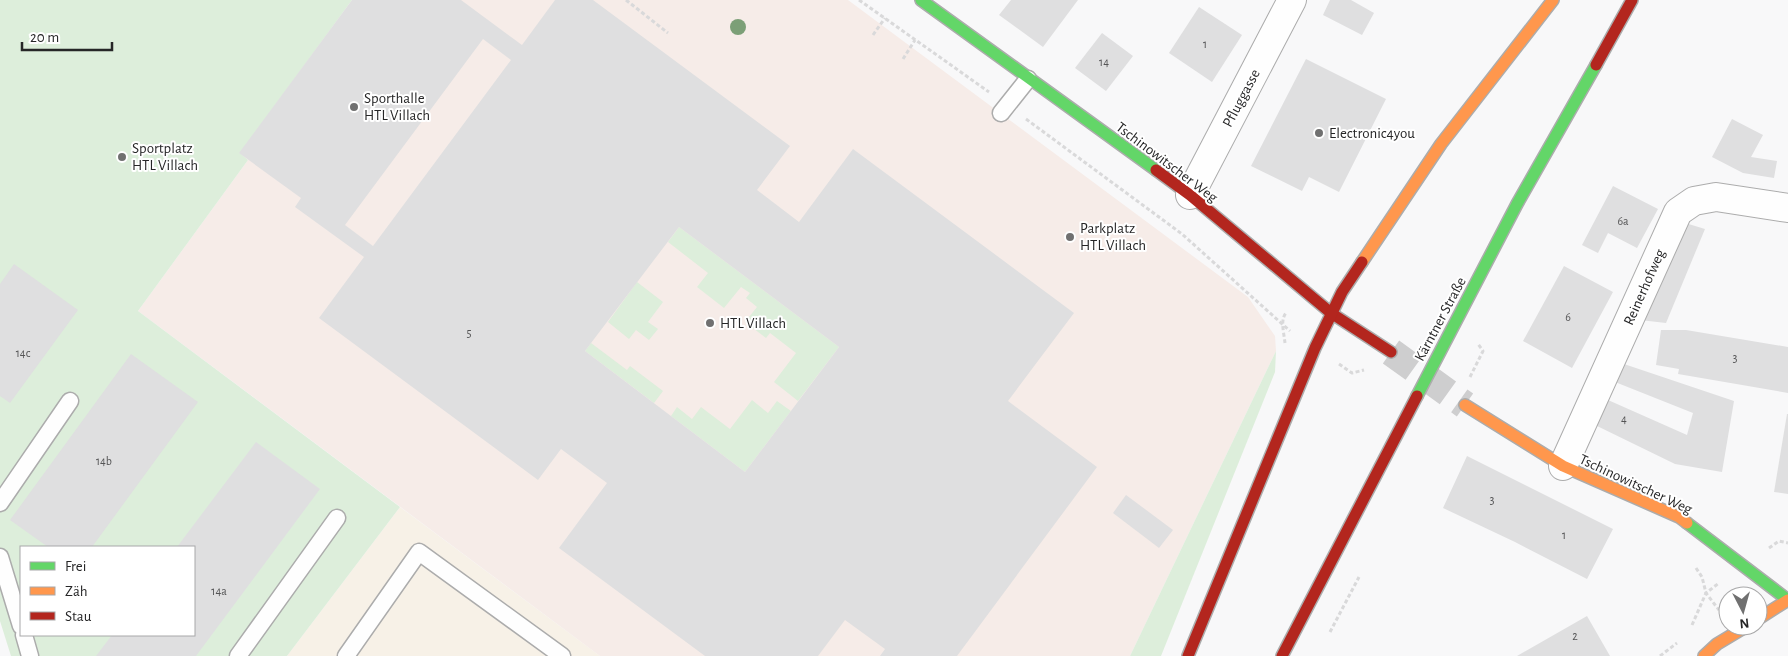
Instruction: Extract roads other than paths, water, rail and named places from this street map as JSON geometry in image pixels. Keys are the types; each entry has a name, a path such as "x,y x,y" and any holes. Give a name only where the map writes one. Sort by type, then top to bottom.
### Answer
{"main road":[{"name":"Tschinowitscher Weg","path":"921,0 1190,195 1332,313 1391,352"},
{"path":"1188,656 1315,348 1342,292 1441,144 1553,0"},
{"name":"Kärntner Straße","path":"1282,656 1518,204 1632,0"},
{"name":"Tschinowitscher Weg","path":"1465,405 1563,466 1678,518 1745,566 1788,600"},
{"path":"1768,613 1788,600"},
{"path":"1704,656 1717,644 1730,636"}],"street":[{"name":"Pfluggasse","path":"1190,195 1292,0"},
{"name":"Reinerhofweg","path":"1563,466 1678,212 1694,201 1716,197 1788,208"}],"lane":[{"path":"1004,109 1028,79"},
{"path":"0,503 70,400"},
{"path":"238,656 337,518"},
{"path":"346,656 419,552 562,656"},
{"path":"0,556 20,623"},
{"path":"24,636 30,656"}],"tunnel":[{"path":"1391,352 1465,405"}],"place":[{"name":"Sporthalle HTL Villach","path":"354,107"},
{"name":"Electronic4you","path":"1319,133"},
{"name":"Sportplatz HTL Villach","path":"122,157"},
{"name":"Parkplatz HTL Villach","path":"1070,237"},
{"name":"HTL Villach","path":"710,323"}]}
